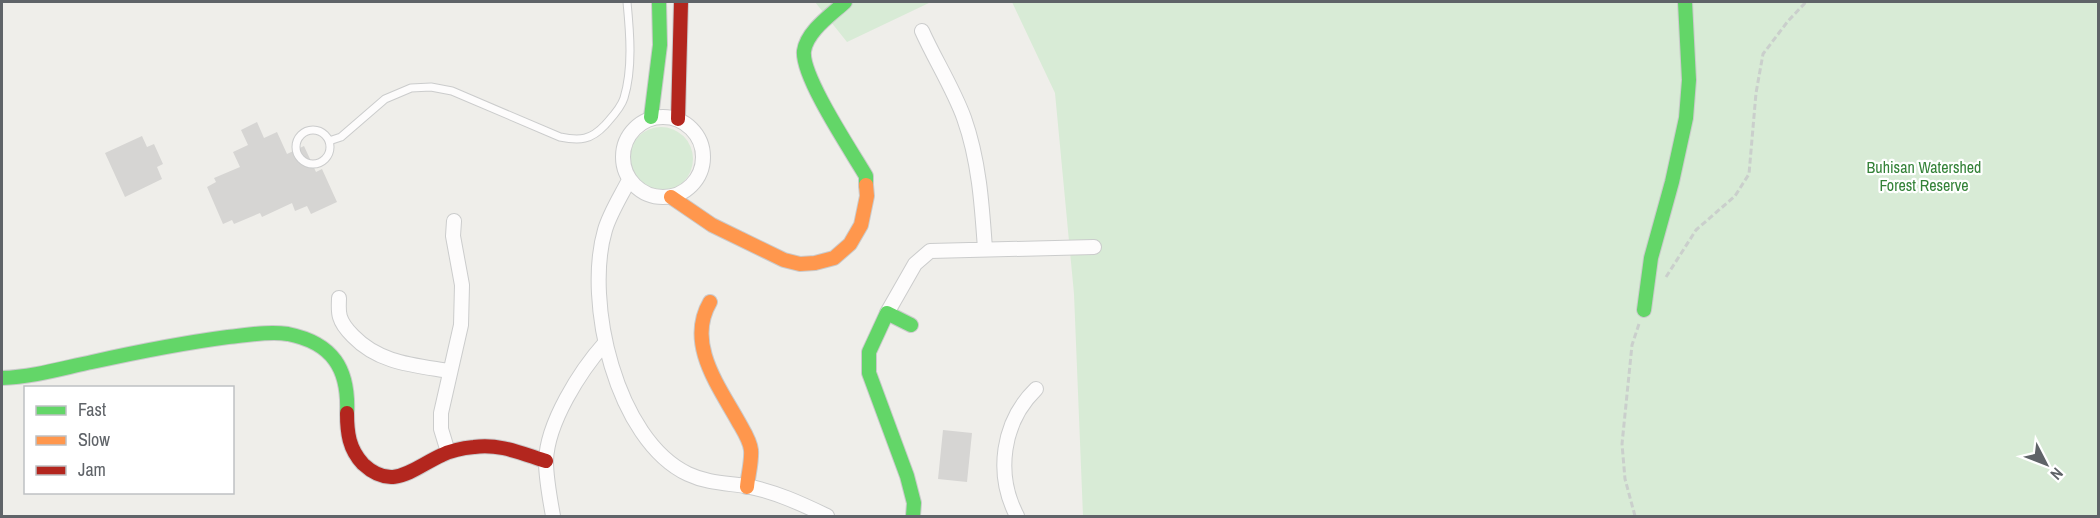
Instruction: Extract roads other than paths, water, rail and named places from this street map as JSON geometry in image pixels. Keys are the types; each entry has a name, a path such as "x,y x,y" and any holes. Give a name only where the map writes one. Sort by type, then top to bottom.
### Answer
{"street":[{"path":"651,117 657,70 659,2"},
{"path":"678,119 681,2"},
{"path":"671,197 712,225 784,260 800,264 814,263 834,258 850,244 861,225 867,196 866,176 825,108 810,77 804,52 814,30 845,2"},
{"path":"1644,309 1651,258 1670,192 1686,118 1689,80 1685,2"},
{"path":"922,31 963,116 972,146 981,189 986,249"},
{"path":"651,117 678,119 699,137 704,156 703,165 695,182 680,194 671,197 647,195 629,180 624,172 622,153 624,144 634,127 651,117"},
{"path":"629,180 605,229 601,253 599,302 605,343 627,407 640,431 662,456 686,473 708,482 747,487 777,496 827,516"},
{"path":"448,452 441,429 441,412 461,325 462,285 453,236 454,221"},
{"path":"913,516 914,503 907,476 869,373 870,352 887,313 915,264 930,251 1094,247"},
{"path":"339,298 339,315 346,328 369,350 393,362 449,371"},
{"path":"710,303 703,314 700,331 705,358 747,437 751,450 747,487"},
{"path":"887,313 911,325"},
{"path":"2,378 39,373 164,345 279,333 301,338 334,357 344,373 348,397 347,455 377,474 393,477 406,474 448,452 479,446 499,447 546,461"},
{"path":"554,516 546,461 551,435 579,376 605,343"},
{"path":"1017,516 1006,482 1004,455 1018,411 1036,389"}],"lane":[{"path":"329,141 341,137 385,99 411,88 431,87 453,91 560,137 577,141 590,137 614,116 623,100 630,50 627,2"},
{"path":"316,130 326,136 329,141 330,147 325,158 315,164 304,161 296,152 295,146 304,132 316,130"}],"park label":[{"name":"Buhisan Watershed Forest Reserve","path":"1924,176"}]}
